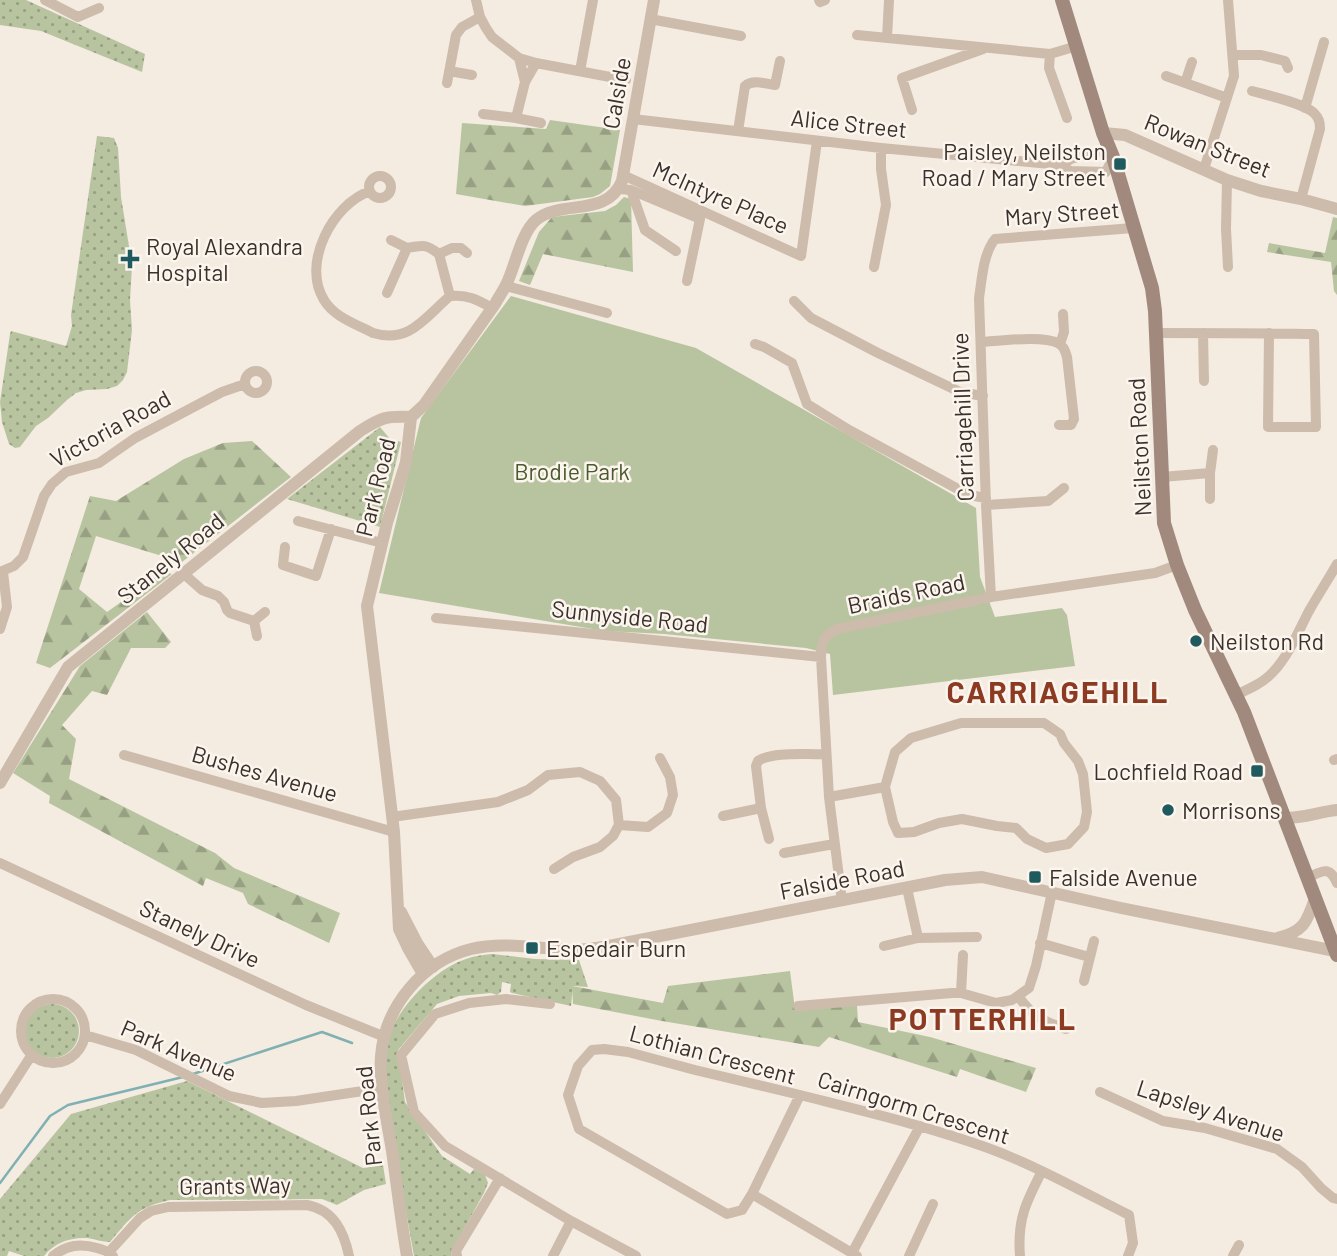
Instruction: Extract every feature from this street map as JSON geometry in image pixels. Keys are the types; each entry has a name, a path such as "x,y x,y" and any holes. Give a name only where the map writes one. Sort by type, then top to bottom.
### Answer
{"main road":[{"name":"Neilston Road","path":"1062,0 1152,288 1164,523 1177,565 1195,610 1236,695 1336,953"}],"street":[{"path":"45,0 78,17 99,8"},
{"path":"476,0 480,17 492,37 519,58 626,80"},
{"path":"580,71 593,0"},
{"name":"Calside","path":"623,175 654,0"},
{"path":"820,0 825,0"},
{"path":"887,38 889,0"},
{"path":"1204,169 1234,76 1228,0"},
{"path":"447,83 456,35 461,27 480,17"},
{"path":"650,19 741,36"},
{"path":"857,35 1051,54 1077,46"},
{"path":"1305,108 1324,42"},
{"path":"912,110 902,78 989,47"},
{"path":"1051,54 1049,68 1067,118"},
{"path":"1233,55 1261,55 1285,61 1288,68"},
{"path":"519,58 525,82"},
{"path":"738,131 745,86 754,82 775,85 780,61"},
{"path":"1185,83 1192,62"},
{"path":"516,118 525,82 536,63"},
{"path":"449,71 472,75"},
{"path":"1166,76 1227,98"},
{"path":"1252,91 1305,108 1317,116 1320,129 1301,199"},
{"path":"483,114 541,122"},
{"name":"Alice Street","path":"633,119 881,148 1061,165 1070,171 1106,172 1113,157 1099,151 1071,159 1061,165"},
{"name":"Rowan Street","path":"1103,133 1125,135 1227,180 1337,209"},
{"name":"McIntyre Place","path":"623,175 801,256 817,141"},
{"path":"874,267 886,205 881,148"},
{"path":"623,175 625,189 645,230 677,251"},
{"path":"1227,180 1228,267"},
{"path":"625,189 700,219 687,281"},
{"name":"Park Road","path":"407,1256 383,1088 382,1054 384,1037 392,1014 402,997 428,970 408,948 399,929 394,832 367,606 406,462 411,417 424,405 506,286 526,234 535,221 550,212 598,204 625,189"},
{"path":"370,191 358,195 346,206 323,238 317,278 324,299 337,314 373,333 396,336 409,332 450,296 475,298 492,308"},
{"name":"Mary Street","path":"995,239 1133,228"},
{"name":"Carriagehill Drive","path":"991,597 979,298 983,269 991,243 995,239"},
{"path":"391,240 407,248 429,246 439,254 450,296"},
{"path":"387,293 407,248"},
{"path":"439,254 452,248 461,248 467,253"},
{"path":"506,286 607,313"},
{"path":"794,302 811,318 878,353 960,392 983,396"},
{"path":"1060,344 1064,332 1063,314"},
{"path":"1155,333 1269,333 1314,334 1316,427 1268,427 1269,333"},
{"path":"1203,333 1204,382"},
{"path":"981,342 1046,339 1060,344 1067,356 1074,419 1071,425 1059,425"},
{"path":"755,344 792,363 807,404 969,495 986,501 1048,500 1064,488"},
{"name":"Victoria Road","path":"0,629 7,607 2,572 23,557 44,496 57,479 66,472 99,463 135,438 222,392 245,384"},
{"name":"Stanely Road","path":"0,783 68,667 360,431 388,416 411,417"},
{"path":"1210,499 1213,450"},
{"path":"1162,477 1210,473"},
{"path":"298,521 382,543"},
{"path":"285,547 283,565 316,576 331,529"},
{"path":"1236,695 1271,675 1288,653 1337,564"},
{"name":"Braids Road","path":"821,657 822,641 837,629 991,597 1156,573 1177,565"},
{"path":"184,574 202,590 218,596 230,613 254,621"},
{"path":"254,621 265,612"},
{"name":"Sunnyside Road","path":"436,618 821,657"},
{"path":"254,621 257,636"},
{"path":"821,657 825,754 842,901"},
{"path":"961,723 1044,723 1060,734 1078,761 1083,774 1087,811 1084,827 1068,844 1046,848 1027,839 1016,828 962,819 939,823 914,832 898,833 885,787 895,752 911,738 961,723"},
{"path":"769,839 761,807 758,761 763,757 781,755 825,754"},
{"name":"Bushes Avenue","path":"124,755 394,832"},
{"path":"619,825 648,827 667,813 673,795 670,777 660,758"},
{"path":"392,817 498,802 528,790 548,775 580,772 600,781 616,800 619,825 613,836 600,847 573,857 554,869"},
{"path":"829,797 885,787"},
{"path":"723,816 761,807"},
{"path":"1285,818 1299,818 1321,811 1337,810"},
{"path":"784,853 834,844"},
{"name":"Stanely Drive","path":"0,863 306,1005 384,1037"},
{"path":"1307,878 1325,870 1334,874 1337,883"},
{"name":"Falside Road","path":"428,970 453,955 494,945 574,950 609,946 945,880 982,877 1336,953"},
{"path":"907,888 918,938"},
{"path":"798,1006 961,993 996,1003 1012,1000 1029,988 1052,892"},
{"path":"1273,939 1289,935 1301,928 1309,916 1315,898"},
{"path":"884,946 918,938 977,937"},
{"path":"1084,981 1094,941"},
{"path":"1040,943 1089,957"},
{"path":"961,993 963,955"},
{"path":"1018,996 1030,1013 1066,1029"},
{"name":"Park Avenue","path":"54,999 74,1006 85,1025 85,1035 76,1054 58,1063 47,1063 31,1056 23,1044 22,1023 33,1005 54,999"},
{"path":"550,1003 506,999 469,1003 435,1014 401,1055 414,1112 445,1146 636,1256"},
{"name":"Park Avenue","path":"85,1035 136,1050 229,1096 262,1103 296,1101 383,1088"},
{"name":"Lothian Crescent","path":"592,1050 628,1052 800,1095 752,1194 742,1210 727,1214 579,1129 568,1096 578,1066 592,1050"},
{"path":"0,1104 31,1056"},
{"name":"Lapsley Avenue","path":"1100,1092 1163,1121 1205,1128 1277,1150 1337,1199"},
{"name":"Cairngorm Crescent","path":"800,1095 920,1126 988,1148 1042,1171 1129,1215 1133,1243 1128,1256"},
{"path":"752,1194 855,1254 920,1126"},
{"path":"1020,1256 1018,1235 1025,1203 1042,1171"},
{"path":"457,1256 456,1251 499,1178"},
{"path":"909,1256 933,1204"},
{"name":"Grants Way","path":"111,1254 140,1218 151,1211 168,1207 307,1205 323,1210 335,1221 345,1237 349,1256"},
{"path":"553,1256 572,1221"},
{"path":"53,1256 75,1245 89,1245 111,1254"}],"green space":[{"path":"0,0 26,0 145,54 142,72 41,31 0,25"},
{"path":"550,120 620,130 610,186 593,197 525,206 456,194 462,123 546,129"},
{"path":"97,136 114,138 118,148 121,197 132,265 132,330 127,372 117,386 76,393 36,426 20,447 15,448 9,444 2,422 0,402 10,334 11,331 66,346 72,326 71,315"},
{"path":"624,197 631,199 633,272 543,254 530,285 519,281 539,232 552,217 605,211"},
{"path":"1333,217 1337,218 1337,295 1334,291 1331,262 1267,252 1269,243 1325,253"},
{"name":"Brodie Park","path":"511,296 696,348 976,508 980,577 995,617 1062,608 1067,615 1075,666 833,695 830,654 806,648 605,631 379,593 421,418"},
{"path":"380,427 390,439 401,442 380,527 287,499"},
{"path":"252,441 291,477 182,562 96,536 79,589 107,612 152,580 160,571 172,574 50,668 36,663 90,496 116,501 184,459 223,443"},
{"path":"147,612 171,642 165,648 131,648 107,695 92,691 62,725 76,739 69,779 215,853 234,868 340,913 329,943 248,904 243,893 206,878 203,886 49,803 50,796 13,773 80,666"},
{"path":"492,954 579,960 588,987 573,986 571,1006 512,993 511,984 502,982 501,992 497,995 491,993 459,996 437,1004 398,1050 405,1102 442,1156 470,1174 474,1169 485,1175 488,1183 451,1252 452,1256 414,1256 391,1121 386,1070 389,1037 400,1014 430,980 454,964 472,957"},
{"path":"790,971 795,1009 857,1005 858,1022 930,1037 1036,1068 1026,1092 960,1069 957,1077 829,1037 819,1047 573,1004 572,986 663,1003 668,986"},
{"path":"57,1004 67,1008 75,1016 79,1031 75,1046 67,1054 47,1058 37,1054 29,1046 25,1026 29,1016 37,1008"},
{"path":"187,1081 363,1168 383,1165 386,1184 364,1190 337,1205 322,1199 170,1200 149,1206 135,1214 110,1242 75,1239 58,1244 44,1256 24,1256 9,1251 7,1256 0,1256 0,1199 71,1114"}],"waterway":[{"path":"193,1074 322,1032 352,1043"},
{"path":"0,1183 50,1116 68,1105 183,1077"}],"place":[{"name":"Paisley, Neilston Road / Mary Street","path":"1120,164"},
{"name":"Royal Alexandra Hospital","path":"130,259"},
{"name":"Neilston Rd","path":"1196,641"},
{"name":"Lochfield Road","path":"1257,771"},
{"name":"Morrisons","path":"1168,810"},
{"name":"Falside Avenue","path":"1035,877"},
{"name":"Espedair Burn","path":"532,948"}],"district":[{"name":"CARRIAGEHILL","path":"1058,691"},
{"name":"POTTERHILL","path":"983,1018"}]}
